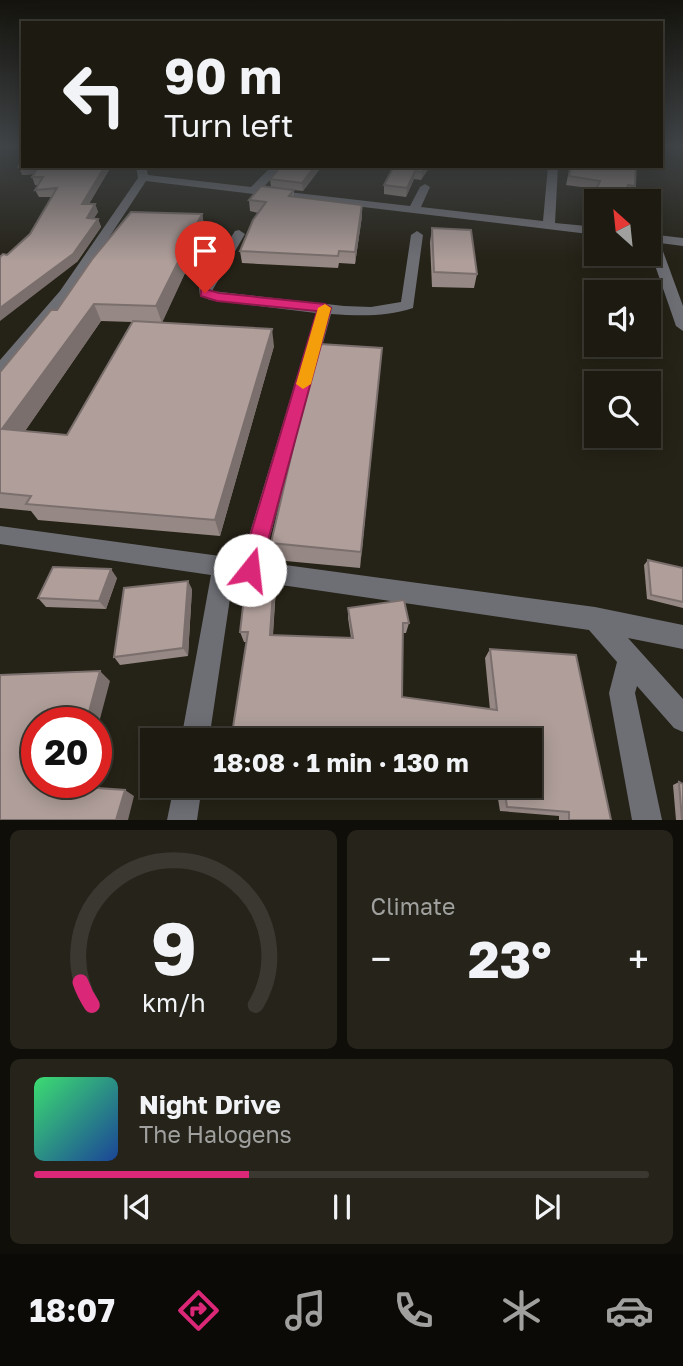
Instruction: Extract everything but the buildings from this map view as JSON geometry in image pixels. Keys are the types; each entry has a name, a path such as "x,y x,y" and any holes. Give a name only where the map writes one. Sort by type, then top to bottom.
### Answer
{"street":[{"path":"0,370 65,294 134,184"},
{"path":"214,184 584,229"},
{"path":"253,191 260,184"},
{"path":"549,225 552,184"},
{"path":"414,210 425,187"},
{"path":"239,234 206,287 205,293 217,297 325,308 393,311 408,304 417,235"},
{"path":"662,239 683,242"},
{"path":"661,266 683,326"},
{"path":"250,570 325,308"},
{"path":"0,535 594,619 683,637"},
{"path":"197,728 224,567"},
{"path":"594,619 683,719"},
{"path":"630,659 622,693 647,820"},
{"path":"182,820 186,798"}],"slow traffic":[{"path":"303,384 325,308"}],"route":[{"path":"205,293 217,297 325,308 250,570"}]}
